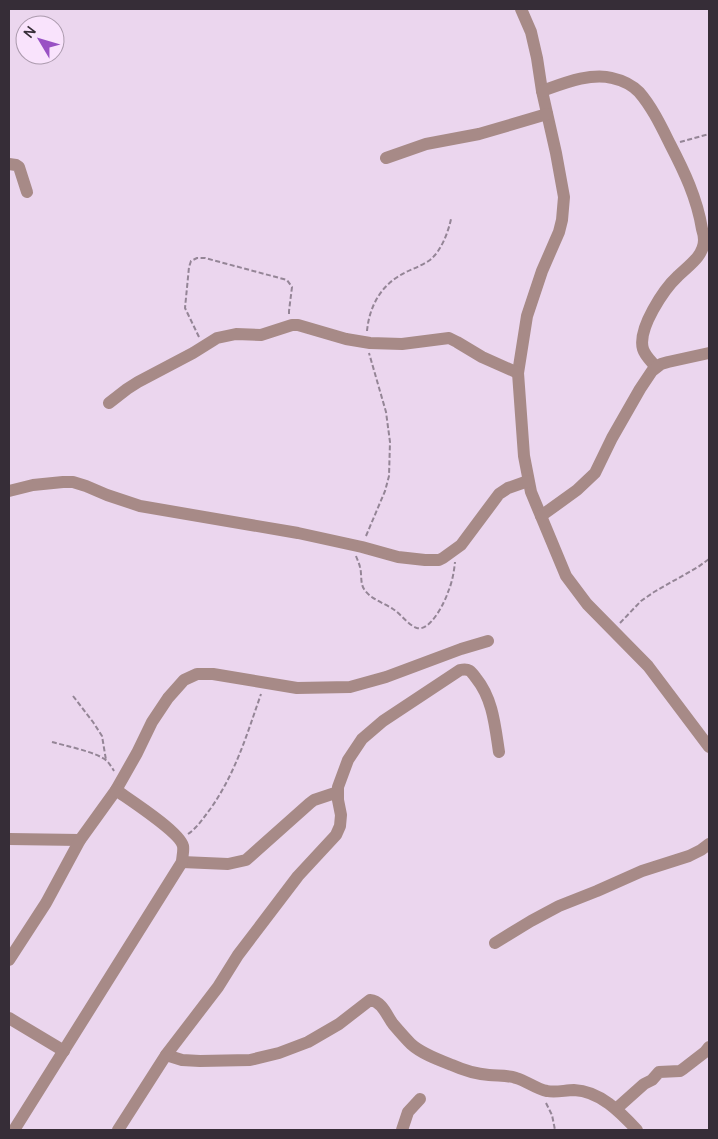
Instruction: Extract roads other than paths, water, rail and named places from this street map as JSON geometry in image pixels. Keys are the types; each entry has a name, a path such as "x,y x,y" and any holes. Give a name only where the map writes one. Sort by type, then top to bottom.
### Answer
{"street":[{"path":"521,9 531,32 538,58 542,91 564,197 563,214 558,232 542,271 527,316 518,373 528,481 566,576 587,604 648,666 709,747"},
{"path":"542,91 566,82 590,77 610,77 625,82 638,91 653,111 692,188 700,213 704,241 700,253 695,260 679,274 663,293 646,326 642,348 643,352 656,367"},
{"path":"386,158 426,144 479,134 547,114"},
{"path":"9,164 19,167 27,192"},
{"path":"109,403 126,389 217,338 236,334 262,335 298,325 346,339 366,342 402,344 449,338 482,358 518,373"},
{"path":"541,516 577,490 595,473 612,438 640,389 656,367 668,362 709,353"},
{"path":"9,491 33,485 73,482 126,503 257,526 362,547 398,557 425,560 442,559 458,547 500,494 508,488 528,481"},
{"path":"9,960 46,903 80,840 118,786 152,722 168,698 184,680 196,674 213,674 297,688 350,687 386,677 460,649 488,641"},
{"path":"118,1130 166,1055 218,987 238,955 298,876 336,835 340,826 341,815 338,786 348,760 362,739 383,721 460,670 466,668 470,670 484,690 492,708 499,752"},
{"path":"14,1130 182,862 183,846 180,839 118,786"},
{"path":"182,862 228,864 246,860 314,800 338,792"},
{"path":"9,839 80,840"},
{"path":"495,943 530,921 559,906 642,870 689,856 709,844"},
{"path":"166,1055 182,1060 250,1060 308,1042 339,1024 370,1000 373,1000 412,1044 424,1052 470,1071 487,1075 515,1077 551,1092 586,1091 596,1095 616,1109 636,1130"},
{"path":"9,1018 64,1051"},
{"path":"616,1109 659,1072 680,1071 709,1047"},
{"path":"402,1130 408,1112 420,1099"}]}
